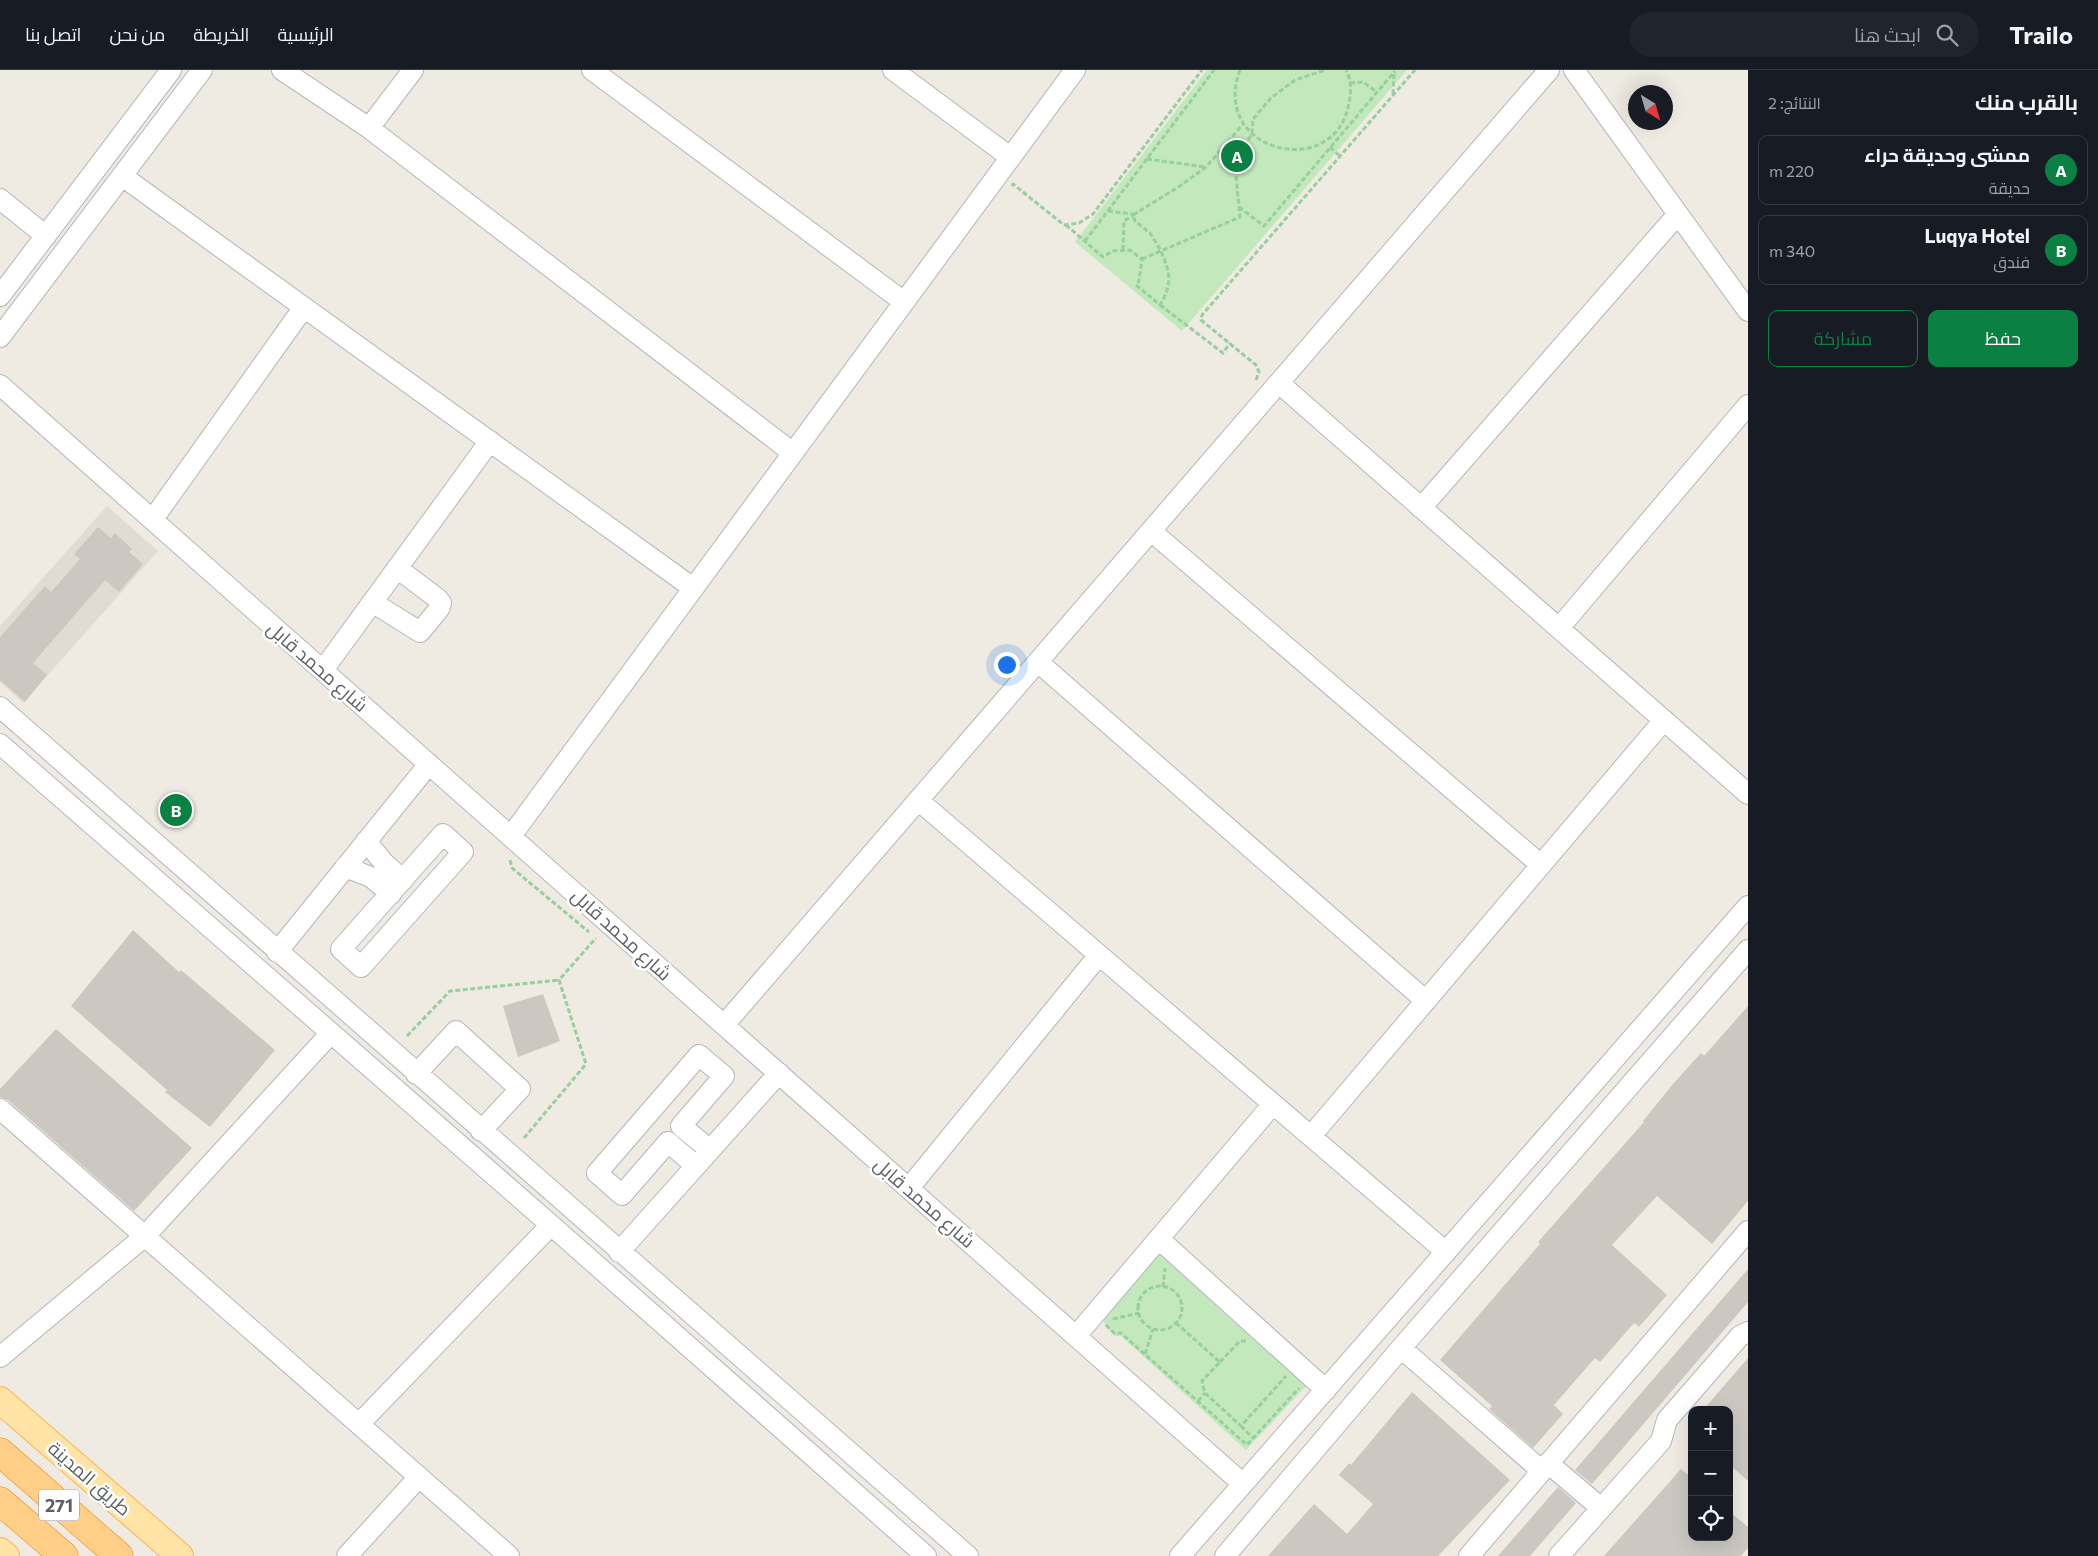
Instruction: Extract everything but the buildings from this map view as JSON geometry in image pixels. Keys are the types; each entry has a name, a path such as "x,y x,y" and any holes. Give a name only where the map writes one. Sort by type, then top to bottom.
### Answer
{"highway":[{"name":"271","path":"0,1452 43,1492 119,1556"},
{"path":"43,1492 132,1556"},
{"name":"271","path":"0,1501 64,1556"},
{"path":"0,1505 52,1556"}],"main road":[{"name":"طريق المدينة","path":"0,1400 180,1556"},
{"path":"0,1551 6,1556"}],"street":[{"path":"0,296 171,70"},
{"path":"0,337 202,70"},
{"path":"282,70 368,128 793,453"},
{"path":"368,128 413,70"},
{"path":"592,70 904,302"},
{"path":"893,70 1010,158"},
{"path":"510,836 1075,70"},
{"path":"724,1025 1549,70"},
{"path":"1574,70 1748,311"},
{"path":"122,176 693,588"},
{"path":"0,200 46,236"},
{"path":"1421,508 1678,214"},
{"path":"153,519 304,307"},
{"path":"1279,383 1748,794"},
{"name":"شارع محمد قابل","path":"0,385 1243,1484"},
{"path":"1558,628 1748,406"},
{"path":"323,670 490,441"},
{"path":"1151,531 1541,865"},
{"path":"372,602 420,632 439,609 441,603 438,599 397,568"},
{"path":"1038,662 1426,1001"},
{"path":"0,708 968,1556"},
{"path":"1311,1136 1664,720"},
{"path":"0,744 551,1224 926,1556"},
{"path":"277,952 429,764"},
{"path":"918,800 1446,1252"},
{"path":"124,852 141,832"},
{"path":"443,834 463,852 361,966 341,949 397,887 443,834"},
{"path":"366,841 384,863 397,887"},
{"path":"345,868 397,887"},
{"path":"1180,1556 1748,906"},
{"path":"1225,1556 1401,1348 1748,950"},
{"path":"909,1188 1099,955"},
{"path":"416,1074 456,1031 520,1089 481,1131"},
{"path":"0,1357 145,1236 331,1034"},
{"path":"699,1055 724,1076 681,1126 622,1195 597,1173 699,1055"},
{"path":"619,1252 779,1073"},
{"path":"1076,1336 1273,1104"},
{"path":"0,1109 509,1556"},
{"path":"681,1126 710,1150"},
{"path":"668,1142 696,1166"},
{"path":"359,1424 551,1224"},
{"path":"1469,1556 1748,1231"},
{"path":"1159,1239 1326,1390"},
{"path":"1559,1556 1661,1441 1668,1420 1740,1336 1748,1332"},
{"path":"1401,1348 1545,1467 1601,1508"},
{"path":"347,1556 419,1477"}],"path":[{"path":"1065,224 1079,223 1094,214 1202,70"},
{"path":"1085,242 1214,70"},
{"path":"1240,70 1236,82 1235,101 1244,123 1252,134 1268,146 1286,151 1306,149 1324,142 1338,129 1348,112 1351,93 1346,70"},
{"path":"1142,260 1161,250 1240,217 1236,186 1237,156 1252,134 1253,119 1272,98 1295,80 1325,70"},
{"path":"1256,365 1202,320 1202,315 1415,70"},
{"path":"1238,207 1264,226 1395,71"},
{"path":"1393,95 1395,71"},
{"path":"1350,83 1363,82 1377,92"},
{"path":"1124,250 1124,221 1180,186 1206,167 1244,123"},
{"path":"1330,147 1340,156"},
{"path":"1147,159 1206,167"},
{"path":"1008,192 1014,184 1103,256 1113,251 1130,250 1142,260"},
{"path":"1108,211 1133,214"},
{"path":"1133,214 1135,221 1150,233 1161,250 1169,276 1169,289 1160,304"},
{"path":"1142,260 1139,281 1136,285 1223,353 1230,344"},
{"path":"407,1036 450,991 558,980 596,938"},
{"path":"524,1138 586,1064 558,980"},
{"path":"1162,1287 1165,1263"},
{"path":"1162,1287 1175,1292 1182,1304 1180,1317 1176,1323 1164,1330 1153,1329 1145,1324 1138,1306 1145,1293 1150,1289 1162,1287"},
{"path":"1139,1312 1106,1321 1114,1333 1121,1333 1247,1445 1303,1383"},
{"path":"1176,1323 1220,1362"},
{"path":"1145,1354 1153,1329"},
{"path":"1253,1341 1240,1341 1202,1381 1205,1393 1253,1438"},
{"path":"1241,1426 1288,1374"},
{"path":"1198,1401 1205,1393"}],"shaded area":[{"path":"107,506 158,551 23,703 0,682 0,626"}],"green space":[{"path":"1207,70 1407,70 1182,331 1075,242"},
{"path":"1162,1252 1307,1385 1246,1450 1121,1336 1115,1336 1105,1326 1103,1316"}],"place":[{"name":"ممشى وحديقة حراء","path":"1237,156"},
{"name":"Luqya Hotel","path":"176,810"}]}
